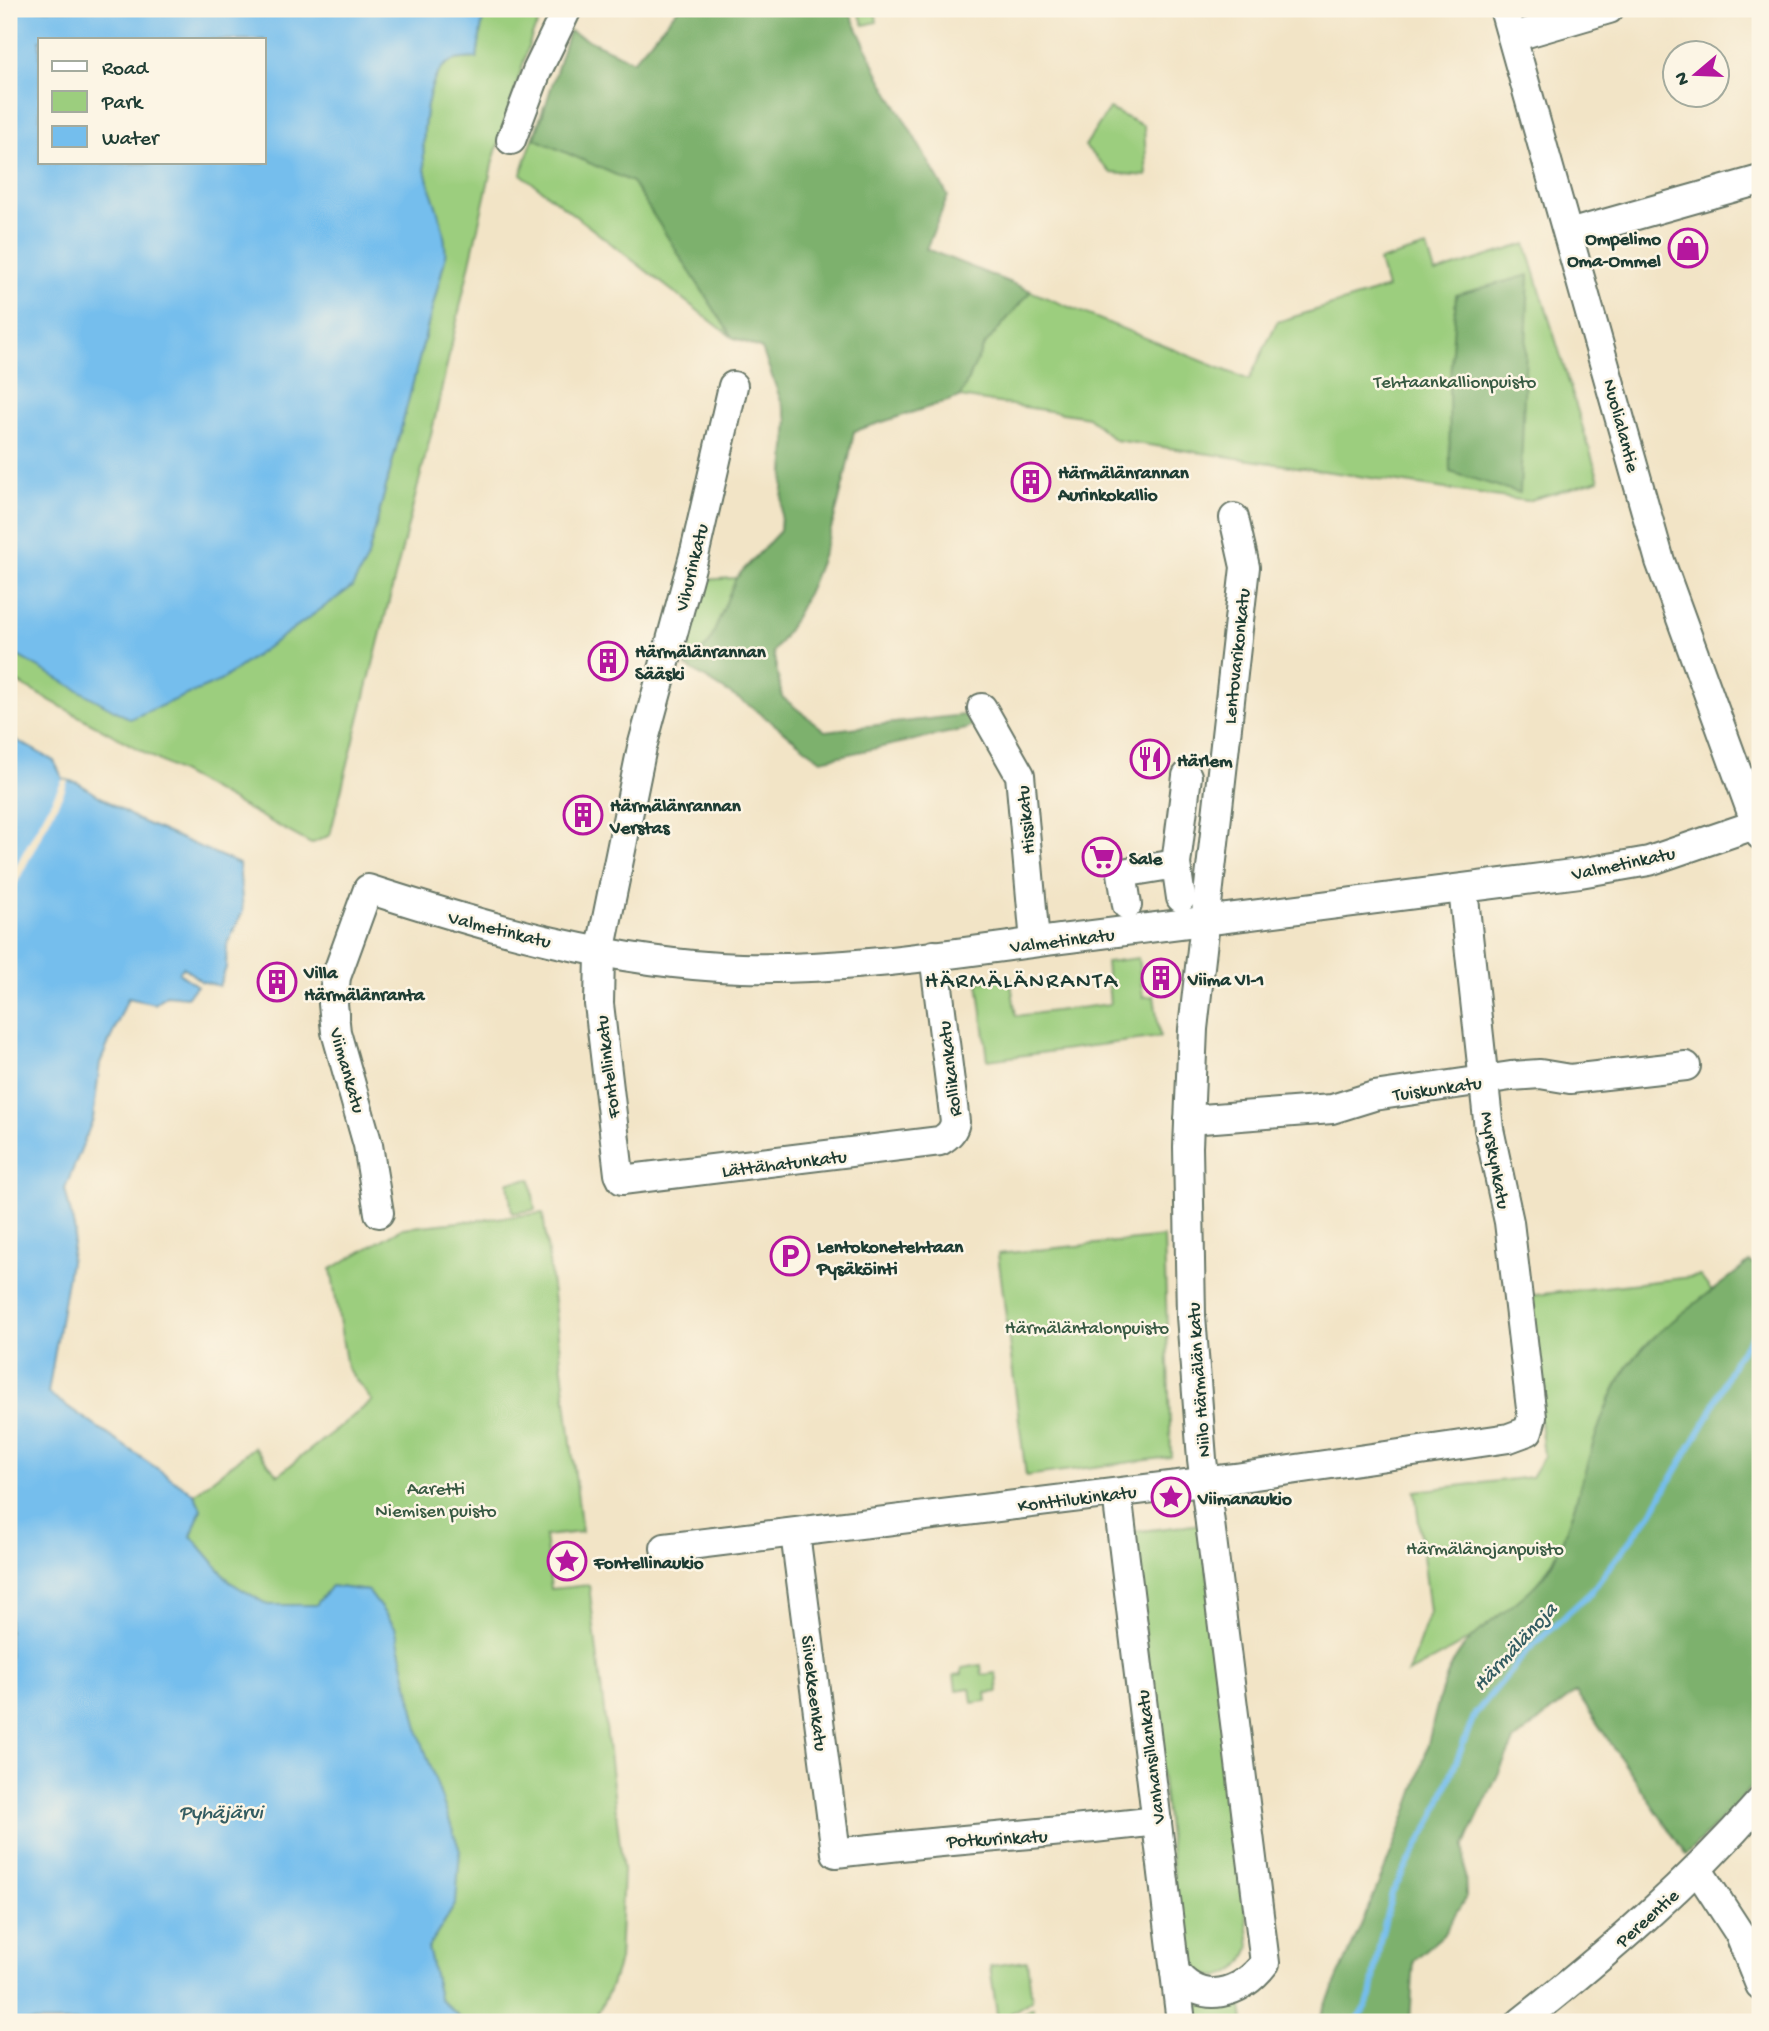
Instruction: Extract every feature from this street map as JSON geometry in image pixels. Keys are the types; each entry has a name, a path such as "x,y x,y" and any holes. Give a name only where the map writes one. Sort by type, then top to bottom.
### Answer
{"street":[{"path":"511,140 537,71 567,9"},
{"name":"Nuolialantie","path":"1504,9 1660,561 1759,828"},
{"path":"1513,37 1609,9"},
{"path":"1569,234 1760,180"},
{"name":"Vihurinkatu","path":"600,953 642,747 695,552 733,386"},
{"name":"Lentovarikonkatu","path":"1207,921 1245,566 1234,518"},
{"name":"Hissikatu","path":"982,708 1020,775 1035,942"},
{"path":"1181,898 1176,864 1187,776"},
{"name":"Valmetinkatu","path":"368,889 505,931 600,953 741,968 814,967 934,955 1463,889 1649,861 1759,828"},
{"path":"1127,905 1122,873 1176,864"},
{"name":"Viimankatu","path":"368,889 336,977 333,1004 336,1032 368,1145 379,1213"},
{"name":"Myrskynkatu","path":"1463,889 1489,1129 1509,1222 1531,1417 1528,1431"},
{"name":"Niilo Härmälän katu","path":"1175,1972 1185,1984 1208,1993 1244,1985 1265,1963 1205,1481 1191,1316 1189,1120 1193,1029 1207,921"},
{"name":"Fontellinkatu","path":"600,953 597,977 601,1026 619,1174 622,1180"},
{"name":"Rollikankatu","path":"934,955 955,1122 953,1130 946,1138"},
{"name":"Tuiskunkatu","path":"1189,1120 1332,1109 1374,1096 1540,1074 1570,1079 1686,1066"},
{"name":"Lättähatunkatu","path":"622,1180 899,1147 946,1138"},
{"name":"Konttilukinkatu","path":"665,1548 1117,1493 1509,1438 1528,1431"},
{"name":"Vanhansillankatu","path":"1117,1493 1181,2022"},
{"name":"Siivekkeenkatu","path":"795,1533 836,1853"},
{"name":"Pereentie","path":"1521,2022 1641,1923 1698,1870 1760,1802"},
{"name":"Potkurinkatu","path":"836,1853 966,1837 1054,1834 1157,1821"},
{"path":"1698,1870 1739,1933 1760,1985"}],"green space":[{"path":"484,9 546,9 532,35 493,161 435,418 330,835 311,844 9,678 9,651 130,718 367,560 445,259 442,227 424,163 424,131 429,96 441,69 450,62 477,58"},
{"path":"678,9 848,9 880,77 948,196 926,249 1031,291 984,346 960,397 854,431 826,546 803,602 773,652 782,697 825,731 998,711 966,729 821,760 753,708 686,666 709,644 736,578 780,531 788,420 762,349 732,337 632,182 535,139 569,31 633,61"},
{"path":"857,9 875,9 877,22 864,25"},
{"name":"Tehtaankallionpuisto","path":"544,106 926,249 1249,380 1277,322 1387,288 1379,261 1427,247 1435,273 1526,244 1599,480 1527,501 1115,440 1088,417 960,397 854,431 826,546 803,602 773,652 782,698 686,666 700,580 736,578 780,531 788,420 763,349 732,337 521,174"},
{"path":"1109,109 1144,126 1147,176 1111,173 1085,146"},
{"path":"1529,275 1520,493 1450,472 1449,392 1456,295"},
{"path":"1138,958 1143,997 1154,996 1160,1037 988,1060 978,982 1010,977 1016,1016 1110,1004 1106,962"},
{"path":"531,1179 535,1210 512,1213 508,1182"},
{"name":"Aaretti Niemisen puisto","path":"543,1213 582,1532 545,1536 551,1589 589,1585 623,1870 619,1961 609,1991 593,2022 464,2022 439,1998 428,1948 456,1903 395,1627 368,1591 331,1586 316,1605 267,1605 230,1582 191,1536 201,1509 194,1494 254,1447 278,1475 372,1401 347,1368 331,1269 403,1228"},
{"name":"Härmäläntalonpuisto","path":"1164,1237 1171,1457 1026,1476 998,1254"},
{"path":"1749,1262 1760,1268 1760,1775 1739,1802 1686,1855 1576,1692 1514,1741 1464,1846 1466,1897 1443,1935 1414,1960 1410,2022 1318,2022 1395,1844 1421,1769 1440,1695 1451,1667 1472,1638 1530,1590 1553,1561 1571,1516 1601,1422 1621,1378 1633,1360 1663,1329"},
{"name":"Härmälänojanpuisto","path":"1700,1276 1713,1293 1674,1320 1650,1341 1629,1366 1613,1392 1564,1537 1538,1583 1487,1628 1408,1673 1430,1612 1415,1491 1531,1477 1544,1456 1526,1296"},
{"path":"1202,1524 1250,1947 1237,1968 1220,1976 1201,1972 1183,1954 1132,1532"},
{"path":"981,1665 982,1675 996,1673 998,1692 986,1693 987,1701 972,1703 970,1688 956,1690 954,1675 962,1674 962,1668"},
{"path":"1027,1961 1032,2000 998,2021 990,1966"},
{"path":"1241,1998 1244,2022 1190,2022 1188,2005"},
{"path":"1033,2008 1035,2022 1008,2022"}],"water":[{"path":"9,9 484,9 477,58 450,62 441,69 429,96 424,131 424,163 442,227 445,259 367,560 352,587 220,681 130,719 9,651"},
{"name":"Pyhäjärvi","path":"9,736 54,761 63,779 78,783 138,820 239,864 243,911 227,945 226,968 219,986 201,981 183,967 179,973 197,986 187,997 166,995 155,1004 128,998 100,1063 93,1119 65,1189 75,1232 48,1393 194,1494 201,1509 191,1536 230,1582 268,1605 316,1605 331,1586 368,1591 395,1627 419,1733 460,1851 456,1903 428,1948 439,1998 464,2022 9,2022"}],"pier":[{"path":"63,779 68,781 64,792 9,899 9,878"}],"waterway":[{"name":"Härmälänoja","path":"1356,2022 1371,1997 1380,1941 1392,1893 1434,1817 1475,1714 1528,1650 1590,1593 1651,1513 1708,1417 1735,1359 1760,1326"}],"place":[{"name":"Ompelimo Oma-Ommel","path":"1688,248"},
{"name":"Härmälänrannan Aurinkokallio","path":"1031,482"},
{"name":"Härmälänrannan Sääski","path":"608,661"},
{"name":"Härlem","path":"1150,759"},
{"name":"Härmälänrannan Verstas","path":"583,815"},
{"name":"Sale","path":"1102,857"},
{"name":"Viima VI-1","path":"1161,978"},
{"name":"Villa Härmälänranta","path":"277,982"},
{"name":"Lentokonetehtaan Pysäköinti","path":"790,1256"},
{"name":"Viimanaukio","path":"1171,1497"},
{"name":"Fontellinaukio","path":"567,1561"}],"district":[{"name":"HÄRMÄLÄNRANTA","path":"1022,979"}]}
